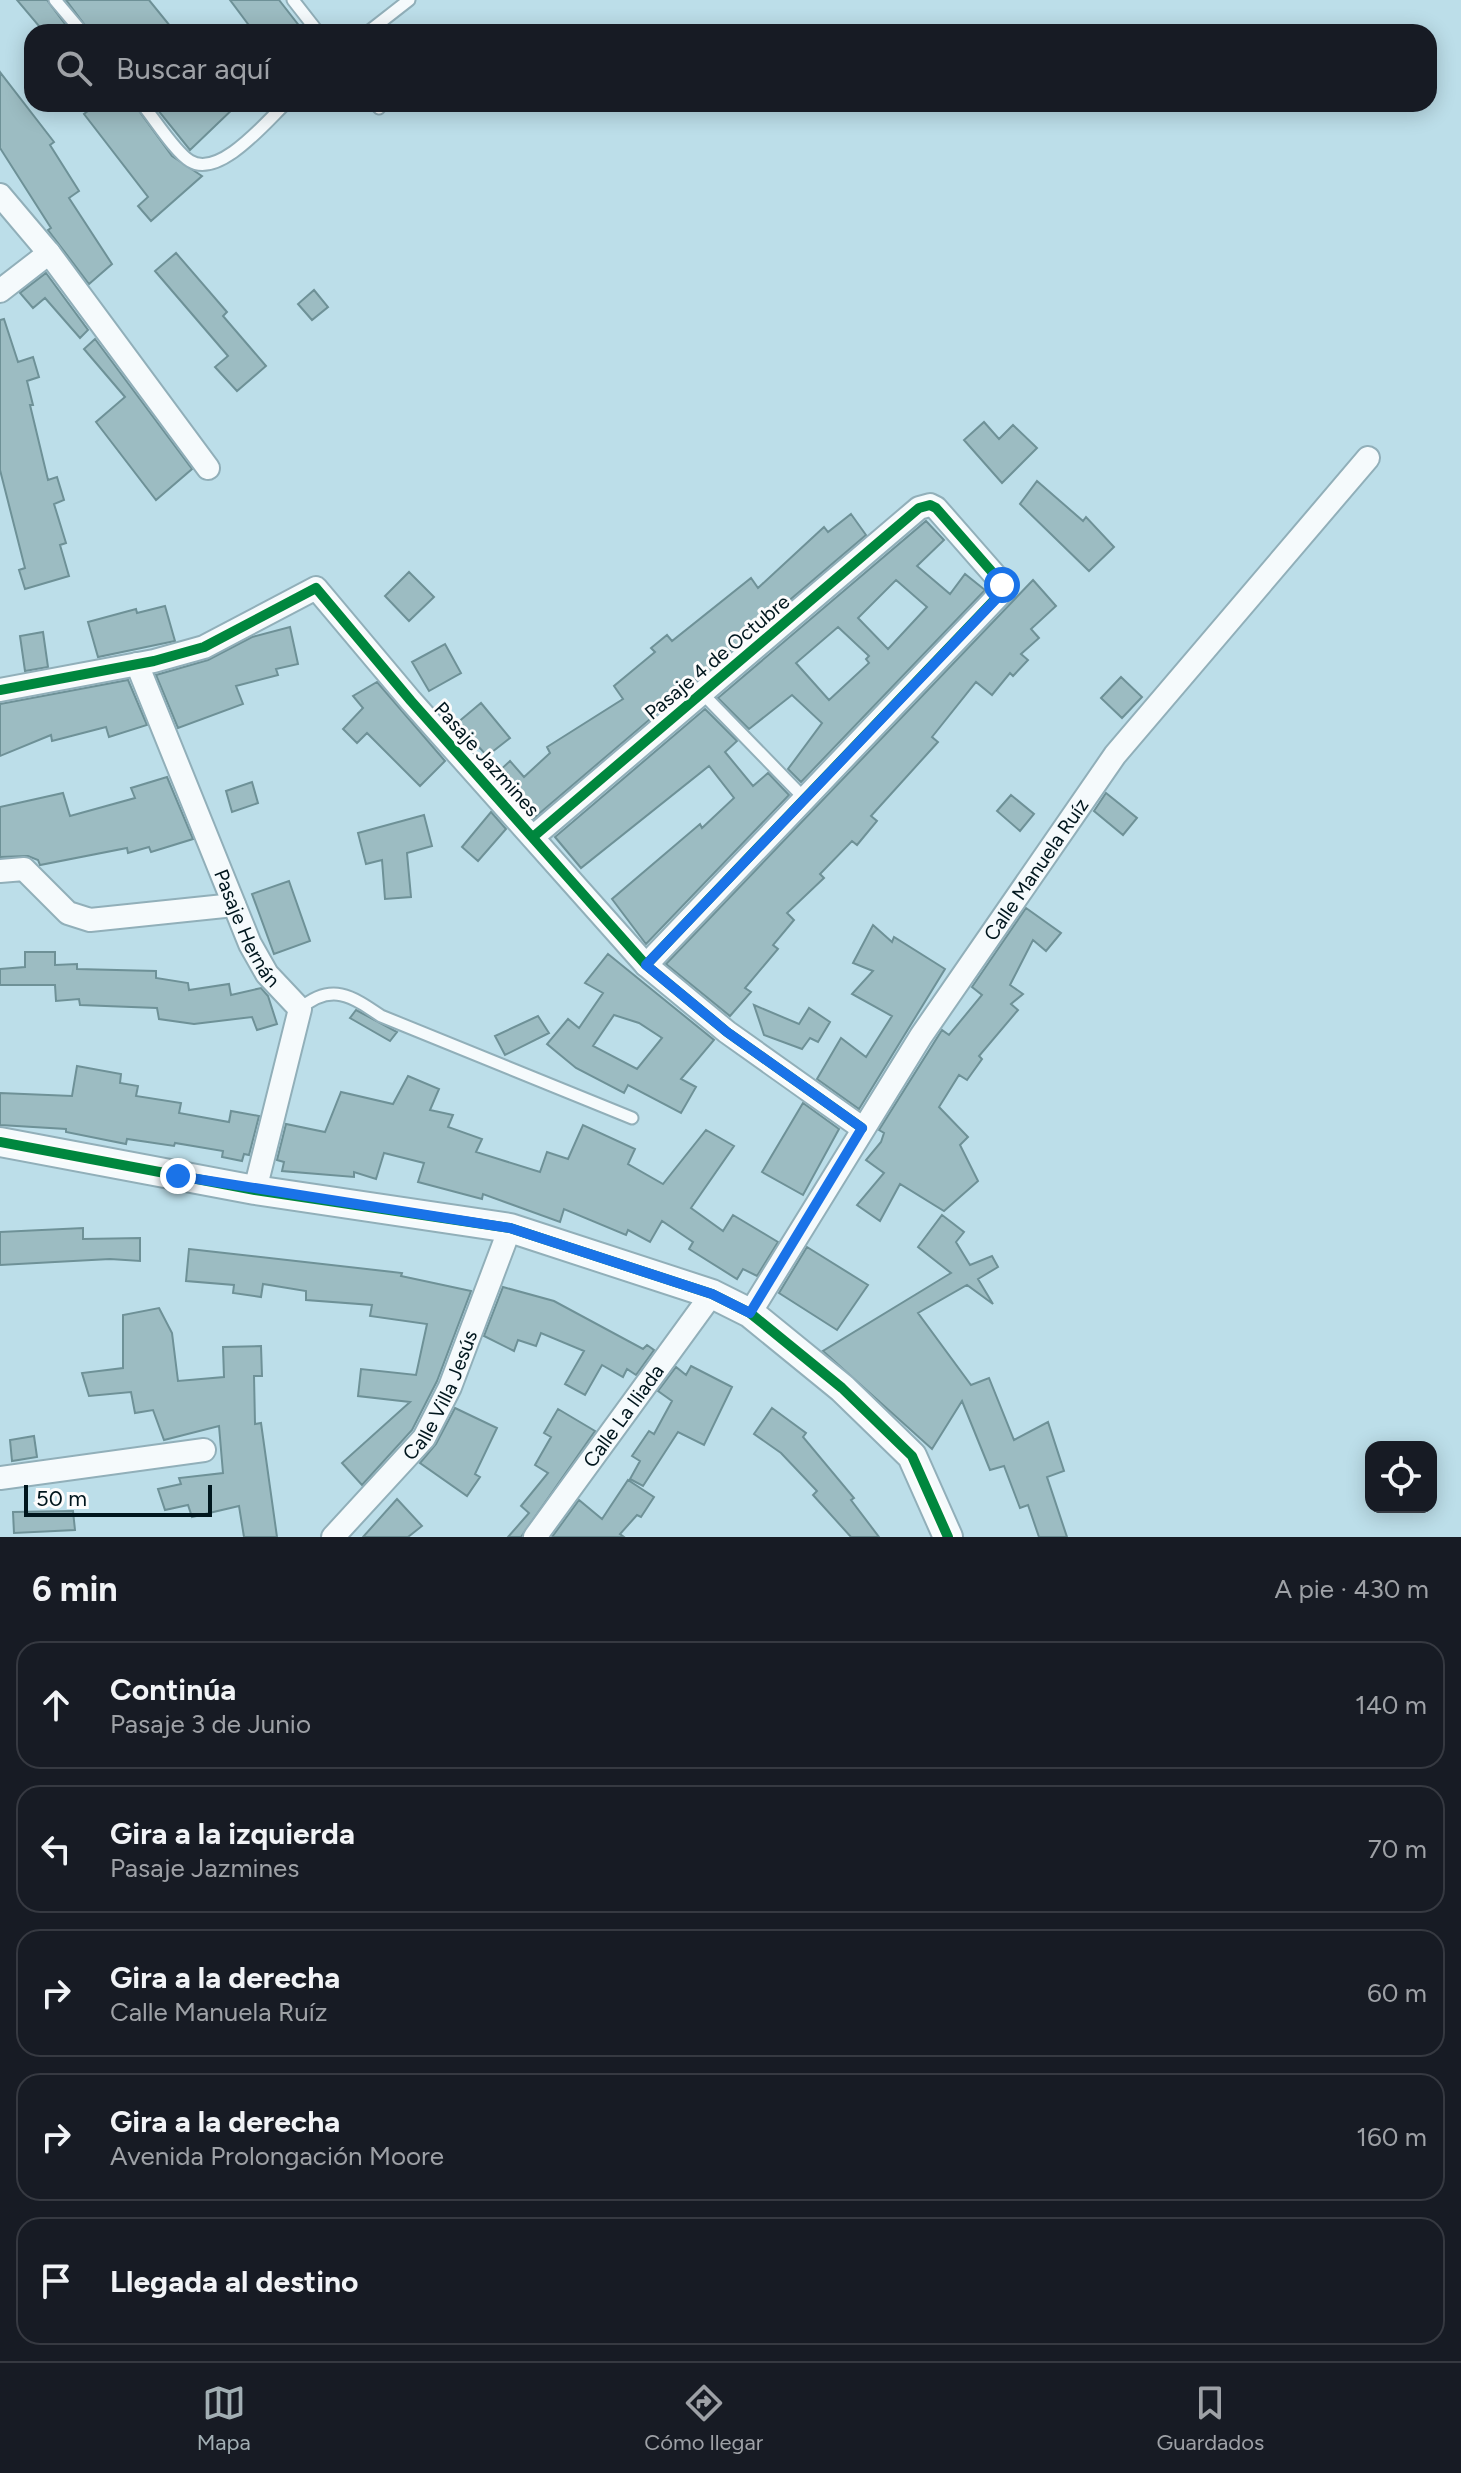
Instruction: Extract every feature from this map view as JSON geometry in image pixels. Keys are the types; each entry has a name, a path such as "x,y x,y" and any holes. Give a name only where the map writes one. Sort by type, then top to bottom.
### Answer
{"street":[{"path":"0,195 49,253 208,468"},
{"path":"0,291 49,253"},
{"name":"Calle Manuela Ruíz","path":"750,1313 921,1036 1115,755 1368,458"},
{"name":"Pasaje 4 de Octubre","path":"533,837 925,505 936,508 1000,581 998,597 805,799"},
{"name":"Pasaje Jazmines","path":"137,664 204,647 316,588 646,965 727,1032 862,1128"},
{"path":"0,690 137,664"},
{"name":"Pasaje Hernán","path":"137,664 234,905 267,974 300,1009"},
{"path":"646,965 805,799"},
{"path":"0,871 24,869 68,913 90,920 234,905"},
{"path":"255,1190 300,1009"},
{"path":"0,1142 255,1190 510,1228 712,1294 750,1313 842,1388 912,1456 948,1537"},
{"name":"Calle Villa Jesús","path":"333,1537 424,1438 450,1387 510,1228"},
{"name":"Calle La Iliada","path":"535,1537 712,1294"},
{"path":"0,1478 204,1450"}],"lane":[{"path":"55,0 75,24"},
{"path":"293,0 312,24"},
{"path":"378,24 409,0"},
{"path":"149,112 189,161 203,164 229,156 276,112"},
{"path":"702,693 805,799"},
{"path":"300,1009 314,996 333,993 352,996 381,1016 632,1118"}],"building":[{"path":"17,0 47,0 65,24 37,24"},
{"path":"66,0 149,0 168,24 84,24"},
{"path":"230,0 279,0 298,24 248,24"},
{"path":"0,72 24,103 24,112 31,112 54,142 50,145 79,191 69,198 112,264 89,284 48,230 51,228 0,148"},
{"path":"140,112 172,156 202,176 151,221 138,206 148,197 84,114"},
{"path":"159,112 230,112 190,150"},
{"path":"176,253 227,312 223,316 266,366 237,391 215,367 228,356 155,271"},
{"path":"46,273 88,330 80,338 45,298 33,308 20,293"},
{"path":"314,290 328,307 312,320 298,304"},
{"path":"4,319 18,362 33,357 39,377 27,381 33,405 30,405 48,480 57,477 64,500 54,504 66,543 60,545 69,576 25,589 19,570 25,568 0,470 0,320"},
{"path":"95,339 192,469 156,500 96,422 125,397 84,349"},
{"path":"984,422 999,439 1013,425 1037,448 1002,483 964,440"},
{"path":"1037,481 1083,521 1086,517 1114,547 1089,571 1020,504"},
{"path":"851,514 866,535 534,818 496,774 510,761 524,777 550,753 547,747 623,699 614,686 655,652 651,648 667,635 672,641 751,578 758,588 824,527 828,532"},
{"path":"926,521 944,540 917,566 950,594 965,574 985,590 801,782 788,769 822,723 792,695 749,729 718,698","holes":["896,580 927,607 888,649 858,618","838,627 869,656 866,659 869,663 829,700 796,663"]},
{"path":"409,572 434,597 409,621 385,596"},
{"path":"1033,580 1056,606 1031,629 1039,638 1021,654 1028,660 1013,676 1010,673 992,695 976,682 932,737 938,742 871,816 877,821 857,845 852,841 820,874 824,878 787,913 794,920 773,945 778,949 745,988 751,992 730,1016 666,964"},
{"path":"165,606 175,641 98,657 88,622 136,609 137,613"},
{"path":"290,627 298,664 276,669 278,675 236,686 243,704 178,728 156,675 208,660 252,637"},
{"path":"43,632 48,667 25,671 20,636"},
{"path":"445,644 461,673 429,691 412,662"},
{"path":"1121,677 1142,697 1122,718 1101,698"},
{"path":"128,680 147,725 109,737 106,727 52,741 51,735 0,756 0,704"},
{"path":"377,682 445,761 420,786 367,733 357,743 343,729 363,708 353,696"},
{"path":"481,703 510,738 487,756 457,723"},
{"path":"705,709 737,741 725,752 753,786 768,773 789,795 646,944 612,899 700,824 702,828 734,798 709,766 581,868 555,837"},
{"path":"167,777 193,839 151,852 149,847 128,853 127,848 40,865 38,860 28,856 0,857 0,807 63,793 70,816 135,798 131,788"},
{"path":"252,782 258,803 232,812 226,791"},
{"path":"1106,793 1137,818 1123,835 1094,811"},
{"path":"1011,795 1034,814 1020,831 997,811"},
{"path":"491,812 506,829 478,861 462,847"},
{"path":"424,815 432,846 407,853 411,897 385,899 382,860 366,864 358,833"},
{"path":"289,881 310,941 274,954 252,894"},
{"path":"1026,908 1061,933 1046,951 1033,940 1010,985 1023,994 1011,1004 1018,1010 979,1056 982,1059 967,1080 959,1075 939,1107 968,1137 960,1145 978,1181 944,1211 900,1184 880,1221 857,1205 884,1173 866,1160 881,1142 884,1133 879,1130 942,1030 949,1035 982,995 972,987"},
{"path":"873,925 892,942 894,937 945,969 859,1109 817,1079 841,1038 866,1057 892,1016 852,994 873,971 853,963"},
{"path":"25,952 55,952 55,965 77,964 77,969 156,971 156,978 188,983 189,990 229,984 231,995 261,988 268,996 277,1024 257,1030 252,1017 194,1024 159,1019 157,1008 80,1005 79,999 56,1001 55,985 0,985 0,969 25,967"},
{"path":"608,954 714,1040 681,1079 696,1087 681,1113 628,1085 624,1093 576,1068 547,1044 568,1019 579,1028 603,993 585,983","holes":["614,1015 639,1023 662,1038 637,1069 593,1046"]},
{"path":"754,1005 799,1024 809,1008 830,1022 818,1042 810,1038 802,1049 764,1035"},
{"path":"356,1010 397,1032 390,1041 350,1018"},
{"path":"538,1016 549,1033 505,1055 495,1036"},
{"path":"77,1066 121,1074 120,1083 138,1086 136,1096 181,1103 179,1113 229,1122 231,1111 259,1116 249,1155 244,1154 242,1161 222,1157 223,1151 175,1143 174,1146 127,1139 126,1144 66,1132 66,1129 0,1125 0,1093 72,1096"},
{"path":"408,1076 439,1089 430,1110 453,1115 448,1127 482,1139 476,1152 540,1172 547,1152 568,1159 583,1125 635,1149 628,1164 663,1184 706,1130 734,1146 691,1208 723,1231 733,1215 778,1242 757,1276 743,1269 737,1279 689,1249 693,1242 662,1221 650,1242 628,1230 626,1235 564,1209 560,1222 483,1194 482,1199 418,1182 424,1163 384,1153 376,1179 354,1172 354,1177 282,1171 284,1162 277,1160 286,1124 325,1132 341,1092 393,1104"},
{"path":"803,1103 839,1129 803,1195 762,1172"},
{"path":"942,1215 964,1232 956,1242 970,1265 992,1256 998,1267 978,1279 993,1304 967,1285 918,1313 971,1385 989,1378 1014,1440 1048,1422 1064,1471 1047,1477 1067,1537 1039,1537 1028,1505 1020,1508 1004,1466 990,1470 962,1401 932,1449 823,1351 951,1273 918,1247"},
{"path":"83,1228 83,1239 140,1238 140,1261 110,1259 0,1265 0,1232"},
{"path":"807,1247 868,1285 837,1330 779,1293"},
{"path":"189,1249 402,1273 401,1276 471,1291 437,1381 412,1430 362,1485 342,1463 410,1402 358,1396 361,1369 416,1375 427,1324 370,1316 372,1305 306,1300 306,1291 263,1284 261,1297 233,1293 234,1285 186,1281"},
{"path":"503,1287 554,1301 643,1349 647,1345 654,1350 636,1375 627,1369 623,1377 602,1365 585,1395 565,1384 584,1351 541,1333 536,1346 518,1340 514,1351 484,1336"},
{"path":"159,1308 172,1333 178,1381 224,1377 223,1347 261,1346 262,1376 254,1376 255,1424 261,1423 277,1537 244,1537 239,1506 192,1517 188,1505 165,1510 158,1489 181,1484 179,1478 223,1473 219,1426 164,1440 153,1410 135,1413 131,1392 89,1396 82,1373 123,1368 123,1315"},
{"path":"691,1366 732,1387 704,1445 678,1432 643,1486 630,1479 640,1461 632,1456 649,1431 654,1434 672,1401 658,1391 676,1367 686,1375"},
{"path":"455,1408 497,1428 475,1474 480,1477 467,1496 420,1463 436,1444"},
{"path":"772,1408 806,1433 803,1437 854,1498 851,1500 879,1537 851,1537 813,1495 817,1491 781,1453 754,1434"},
{"path":"558,1409 595,1431 521,1537 508,1537 529,1513 521,1506 548,1473 535,1465 551,1437 544,1433"},
{"path":"34,1436 37,1457 12,1461 10,1440"},
{"path":"628,1480 654,1497 641,1517 637,1515 620,1534 624,1537 552,1537 579,1500 602,1519"},
{"path":"397,1499 422,1526 408,1537 363,1537"},
{"path":"73,1511 75,1530 14,1533 13,1512"}],"cycle path":[{"path":"533,837 919,508 930,505 936,508 1000,581 1002,592 646,965"},
{"path":"0,690 154,661 204,647 316,588 411,701 646,965 727,1032 862,1128"},
{"path":"0,1142 255,1190 510,1228 712,1294 750,1313 842,1388 912,1456 948,1537"}],"route":[{"path":"178,1176 510,1228 712,1294 750,1313 862,1128 727,1032 646,965 998,597 1002,585"}]}
